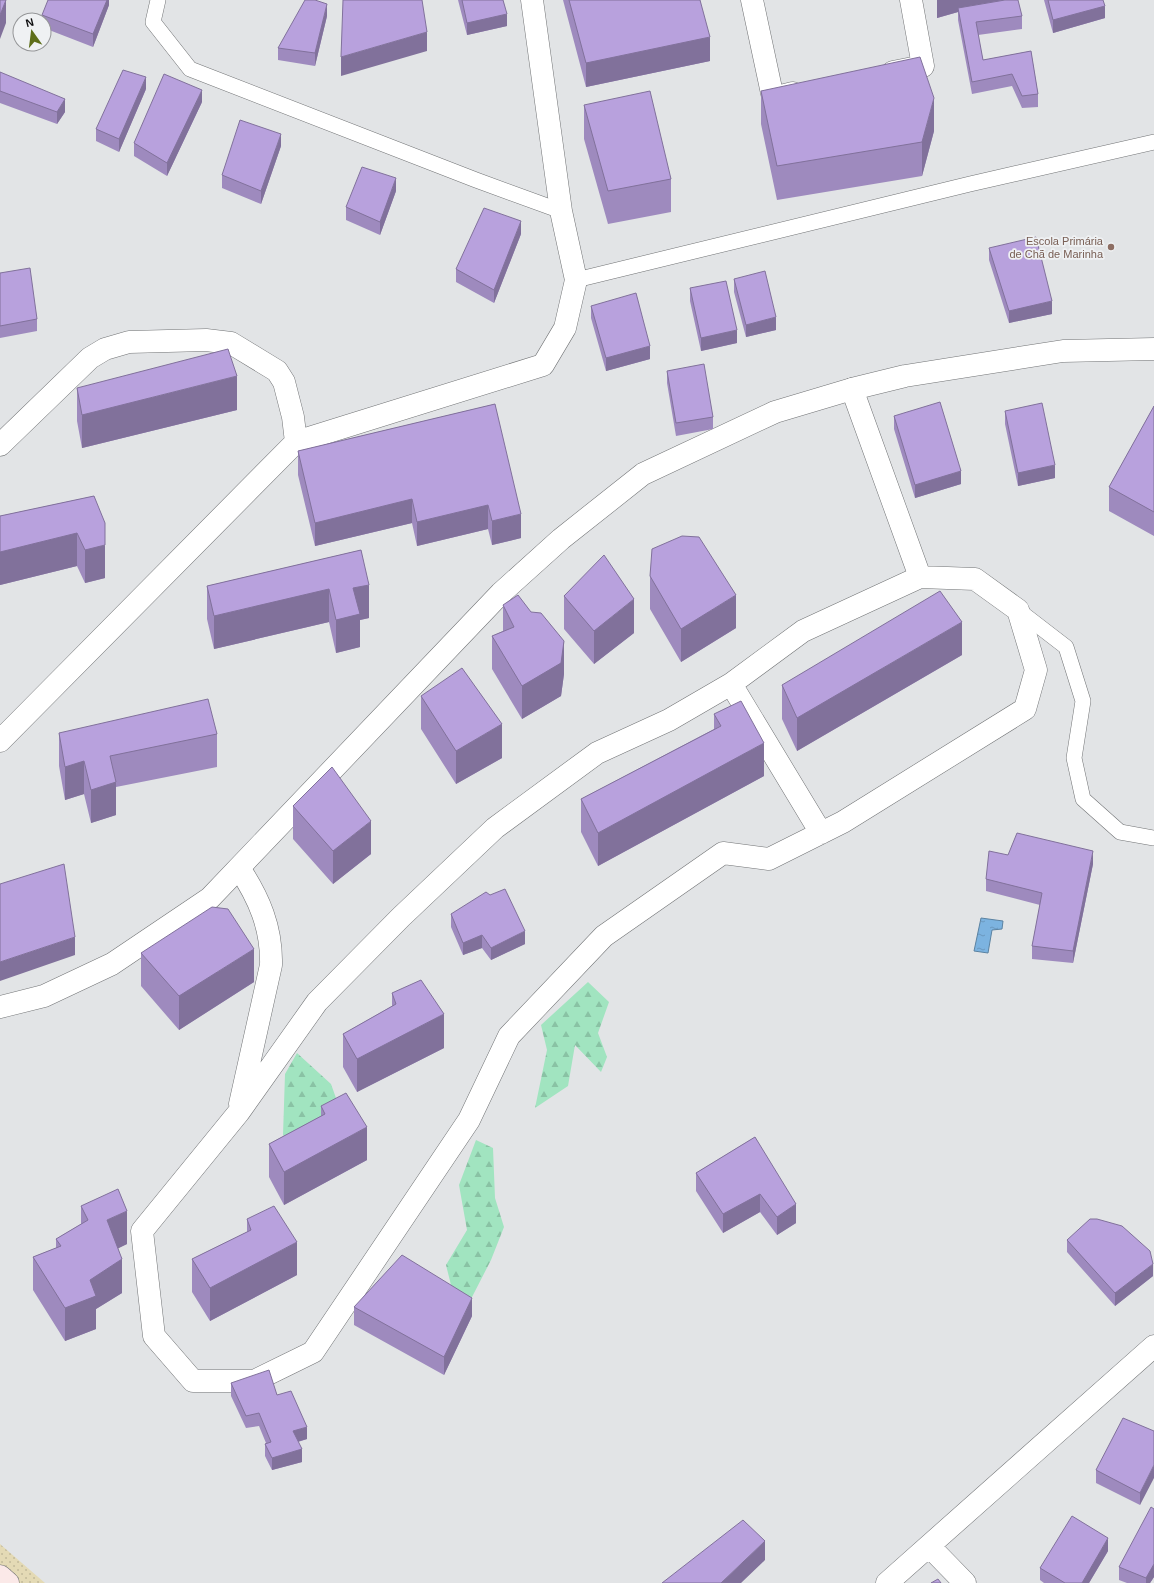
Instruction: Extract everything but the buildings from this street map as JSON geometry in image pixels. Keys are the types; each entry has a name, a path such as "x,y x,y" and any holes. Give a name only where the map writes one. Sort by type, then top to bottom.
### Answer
{"main road":[{"path":"0,1576 8,1583"}],"street":[{"path":"0,741 296,442 543,365 565,328 576,280 561,211 532,0"},
{"path":"752,0 773,98 810,90"},
{"path":"870,77 923,66 911,0"},
{"path":"0,445 90,358 105,350 129,342 206,340 231,344 277,372 284,382 289,397 296,442"},
{"path":"0,1007 44,996 112,964 210,898 501,593 561,539 643,474 776,412 852,389 905,376 1063,351 1154,349"},
{"path":"852,389 920,577"},
{"path":"920,577 976,579 1018,610 1036,670 1025,709 856,814 769,859 723,853 604,936 509,1036 469,1120 314,1352 254,1381 193,1381 154,1336 142,1231 238,1112 317,1002 401,917 495,828 597,753 669,720 731,684 803,631 920,577"},
{"path":"731,684 821,833"},
{"path":"238,1112 271,965 272,950 260,904 255,892 239,868"},
{"path":"887,1583 1154,1346"},
{"path":"929,1546 964,1583"}],"lane":[{"path":"158,0 153,22 190,69 476,180 561,211"},
{"path":"576,280 970,184 1154,142"},
{"path":"1018,610 1066,647 1083,701 1074,758 1083,799 1120,832 1154,838"}],"green space":[{"path":"588,982 609,1002 598,1033 607,1057 601,1072 575,1045 568,1086 535,1108 547,1050 541,1025"},
{"path":"297,1053 331,1084 346,1126 293,1146 283,1135 285,1074"},
{"path":"476,1140 493,1148 495,1198 504,1227 491,1260 471,1299 452,1289 446,1265 467,1230 459,1185"}],"sand":[{"path":"0,1544 45,1583 0,1583"}],"water":[{"path":"981,918 1003,921 1002,929 992,930 988,953 974,951"}],"place":[{"name":"Escola Primária de Chã de Marinha","path":"1111,247"}]}
